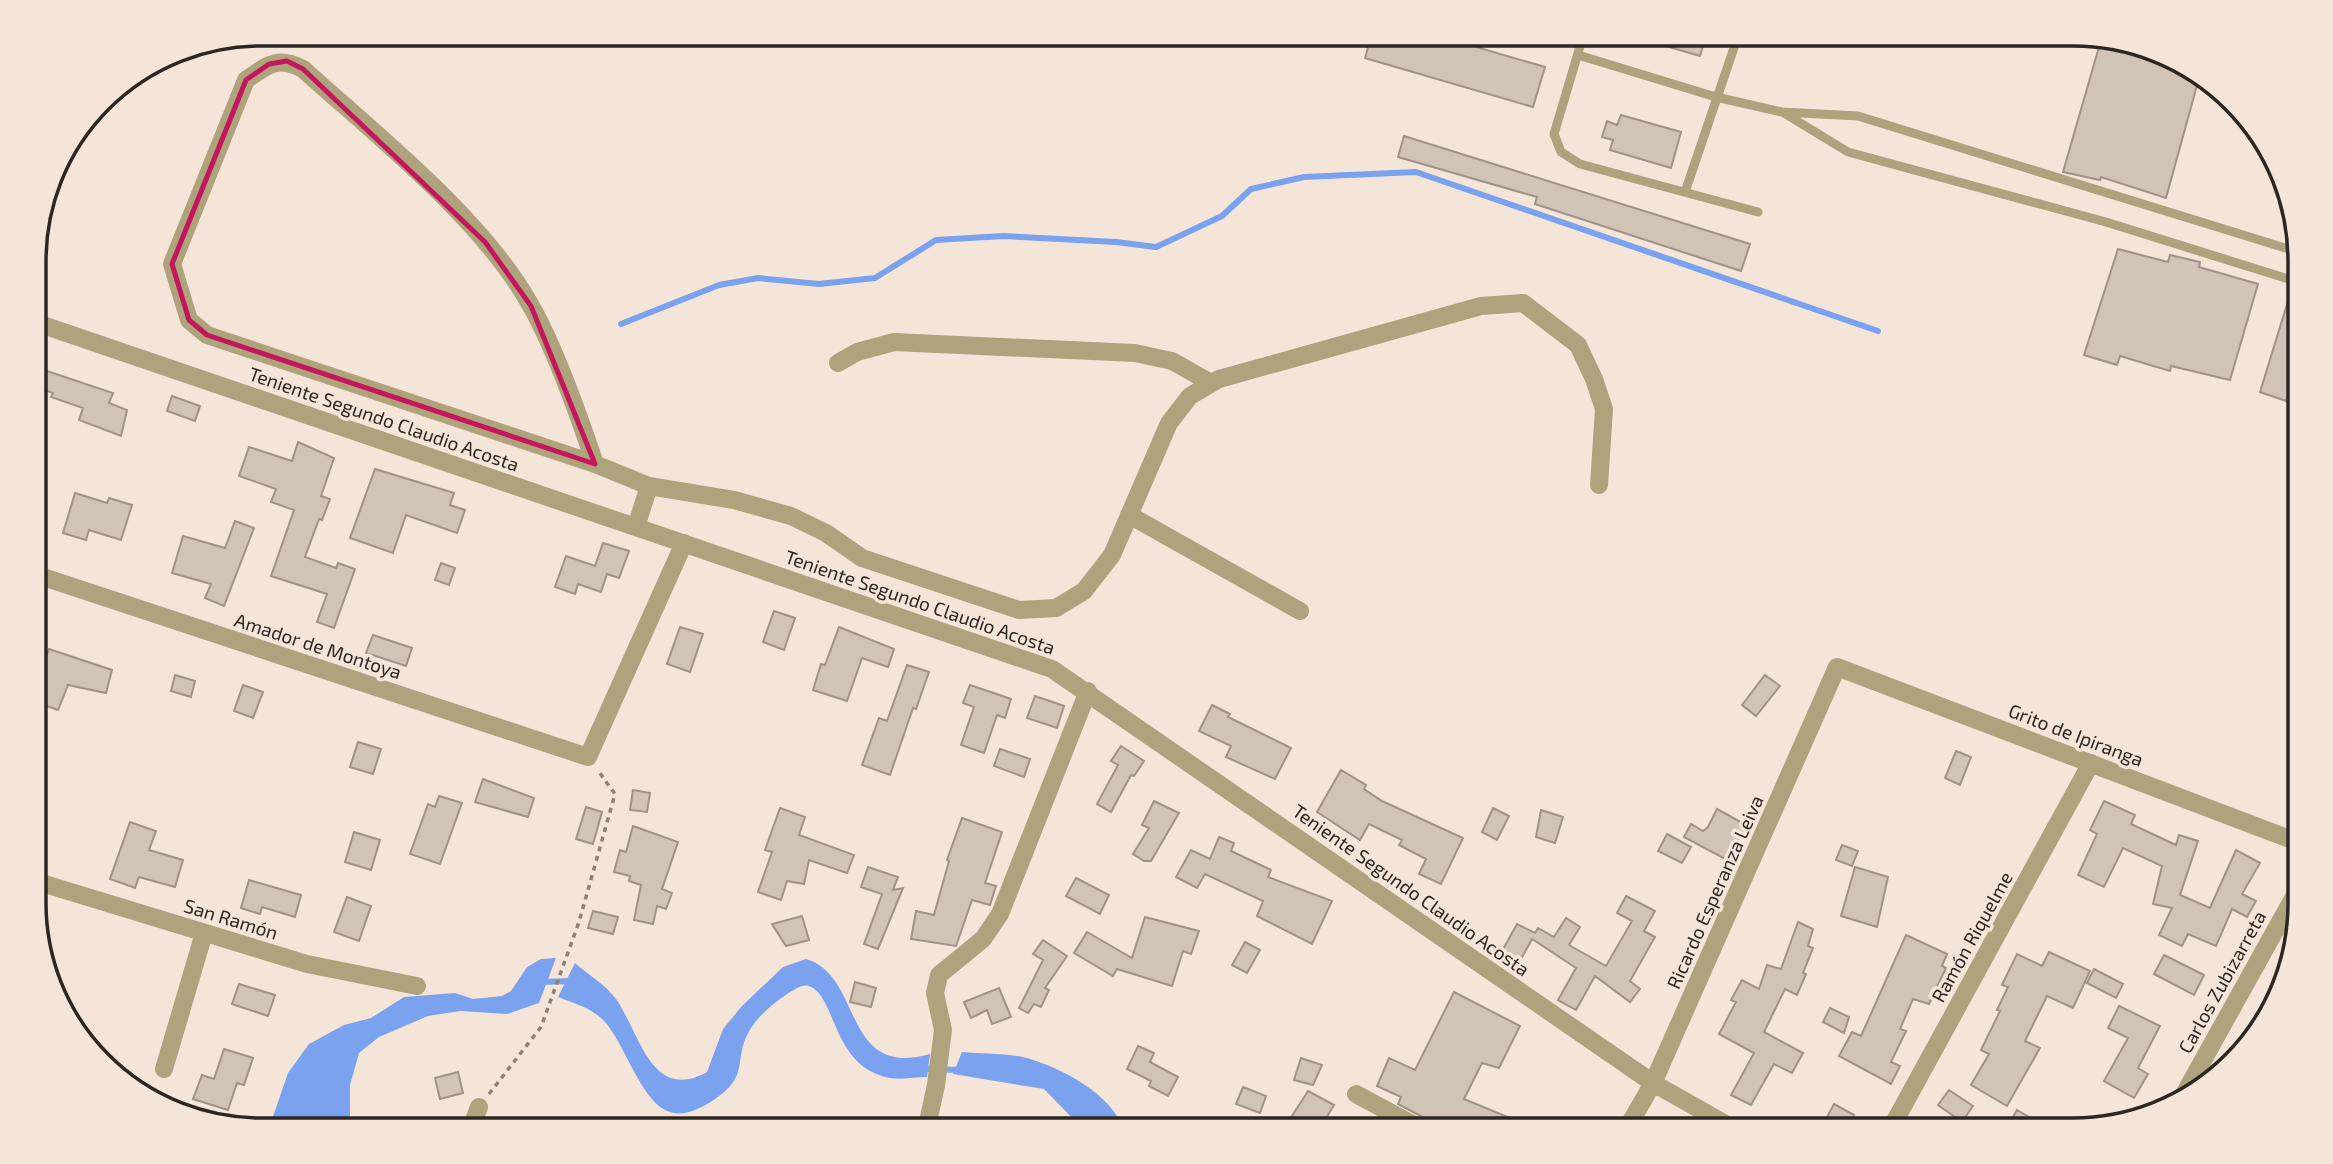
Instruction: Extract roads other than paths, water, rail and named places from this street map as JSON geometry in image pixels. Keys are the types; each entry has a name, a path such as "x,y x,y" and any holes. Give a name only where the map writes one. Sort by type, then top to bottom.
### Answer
{"street":[{"path":"595,464 582,425 531,306 485,242 408,164 303,69 287,61 269,64 246,80 172,264 189,320 207,335 595,464 649,486 734,500 791,516 826,533 862,558 1019,610 1056,608 1084,591 1112,555 1169,423 1190,396 1211,383 1481,306 1523,303 1578,345 1594,379 1604,410 1599,485"},
{"name":"Teniente Segundo Claudio Acosta","path":"46,326 1052,669 1088,691 1653,1083 1715,1118"},
{"path":"838,363 857,352 894,342 1135,353 1172,361 1211,383"},
{"path":"636,527 649,486"},
{"path":"1129,515 1300,611"},
{"name":"Amador de Montoya","path":"46,578 588,757 684,543"},
{"name":"Grito de Ipiranga","path":"1837,667 2288,838"},
{"name":"Ricardo Esperanza Leiva","path":"1633,1118 1653,1083 1837,667"},
{"path":"929,1118 943,1030 935,993 939,975 983,939 1000,914 1088,691"},
{"name":"Ramón Riquelme","path":"1897,1118 2091,763"},
{"name":"San Ramón","path":"46,884 307,964 417,986"},
{"name":"Carlos Zubizarreta","path":"2190,1083 2288,908"},
{"path":"164,1069 204,933"},
{"path":"1356,1094 1401,1118"},
{"path":"475,1118 479,1107"}],"lane":[{"path":"1580,46 1554,134 1561,152 1580,164 1758,212"},
{"path":"1685,192 1734,46"},
{"path":"1577,55 1716,97 1782,112 1858,116 2287,249"},
{"path":"1782,112 1848,152 2106,222 2288,279"}],"water":[{"path":"556,958 539,1003 507,1014 460,1011 428,1016 379,1037 359,1053 350,1085 350,1118 272,1118 288,1073 309,1044 344,1025 371,1018 404,997 455,993 473,999 502,996 511,991 527,967 541,959"},
{"path":"806,959 824,969 837,985 867,1039 881,1052 901,1058 930,1054 927,1077 894,1079 871,1071 856,1060 846,1047 818,992 804,986 779,1000 751,1028 745,1040 737,1076 723,1093 697,1109 674,1113 662,1108 652,1099 610,1028 601,1018 586,1008 558,997 575,963 616,999 650,1060 660,1071 673,1078 688,1079 707,1072 723,1029 742,1006 783,967"},
{"path":"962,1052 1027,1058 1084,1084 1109,1105 1118,1118 1072,1118 1044,1089 953,1074"}],"waterway":[{"path":"621,324 719,285 758,278 819,284 875,278 936,240 1004,236 1156,247 1222,216 1251,189 1304,177 1416,172 1878,331"},
{"path":"540,982 572,981"},
{"path":"920,1069 962,1070"}]}
